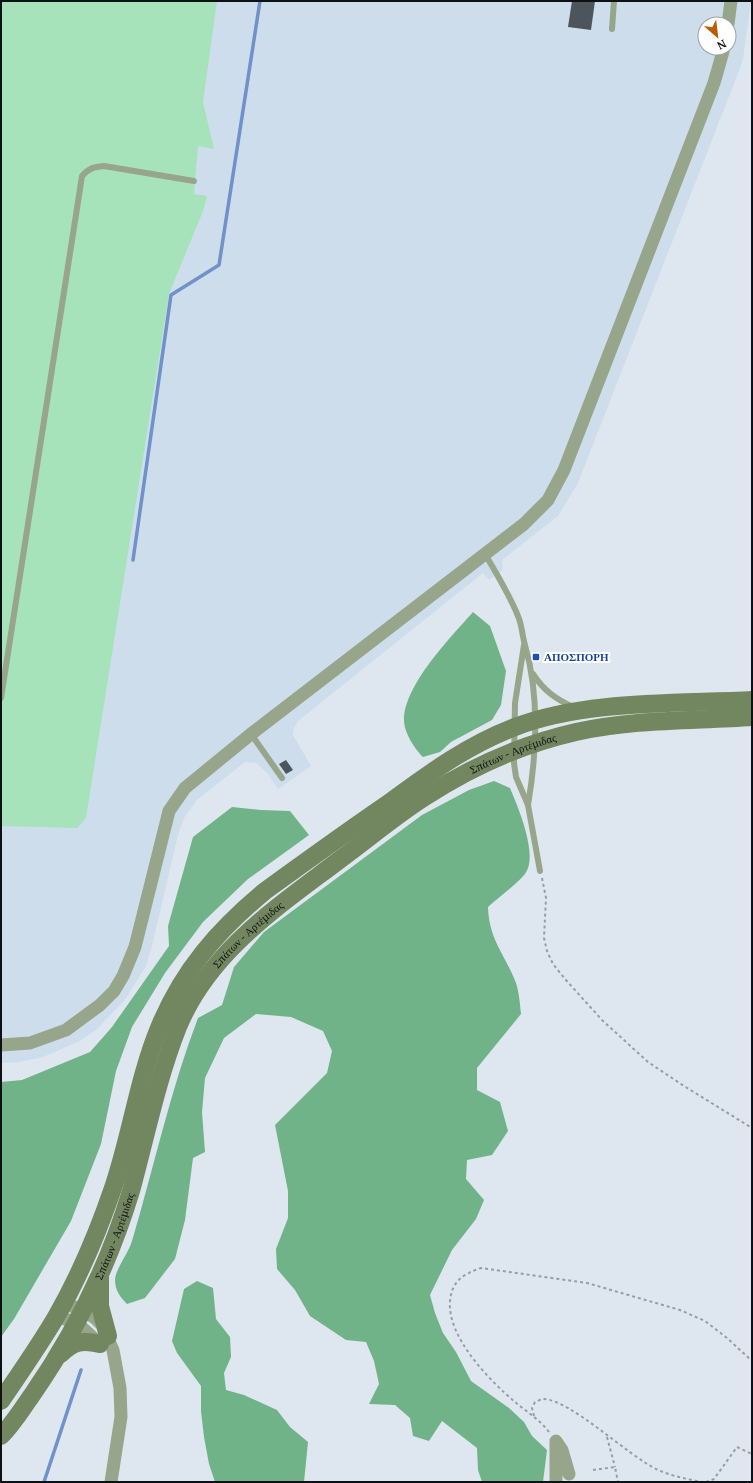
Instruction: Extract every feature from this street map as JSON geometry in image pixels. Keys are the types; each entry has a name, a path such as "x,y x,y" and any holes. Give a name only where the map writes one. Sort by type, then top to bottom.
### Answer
{"main road":[{"name":"Σπάτων - Αρτέμιδας","path":"1,1401 60,1310 79,1270 113,1187 159,1028 178,988 201,954 237,914 270,886 446,762 480,742 516,726 580,710 607,707 752,700"},
{"name":"Σπάτων - Αρτέμιδας","path":"1,1436 57,1359 80,1317 112,1245 130,1193 161,1077 179,1025 199,987 230,947 269,913 424,798 458,777 514,751 578,731 633,724 752,717"},
{"path":"57,1359 66,1348 75,1342 104,1340 100,1306 100,1274"}],"street":[{"path":"729,16 732,1"},
{"path":"1,1045 30,1043 66,1030 100,1006 114,991 123,976 135,947 169,811 189,784 484,553 524,524 537,512 552,494 561,476 714,84 722,56"},
{"path":"60,1310 80,1317 95,1318 115,1366 120,1388 121,1417 111,1482"},
{"path":"556,1441 562,1450 568,1474"},
{"path":"556,1441 556,1482"}],"lane":[{"path":"612,29 614,1"},
{"path":"1,698 82,176 87,170 93,167 104,166 194,181"},
{"path":"484,553 512,602 523,631 524,644 533,673 541,686 551,696 580,710"},
{"path":"524,644 517,683 514,751 516,777 528,805 540,871"},
{"path":"528,805 533,773 535,721 533,673"},
{"path":"251,734 282,778"}],"path":[{"path":"540,871 546,898 544,938 547,951 565,979 602,1020 648,1062 752,1128"},
{"path":"556,1441 534,1417 498,1387 466,1350 455,1332 449,1312 451,1294 456,1281 470,1272 481,1268 587,1283 680,1310 710,1325 752,1361"},
{"path":"534,1417 532,1408 535,1402 542,1399 552,1400 580,1415 638,1459 658,1470 681,1478 702,1482"},
{"path":"607,1436 618,1482"},
{"path":"713,1482 737,1447 752,1454"},
{"path":"593,1470 615,1467"},
{"path":"706,1482 714,1479"}],"shaded area":[{"path":"1,1 751,1 743,59 739,71 578,483 558,516 502,560 503,570 489,580 483,573 298,721 294,728 293,735 311,766 278,789 267,773 256,763 245,762 197,800 184,818 178,835 146,966 125,1000 96,1030 78,1042 43,1057 20,1062 1,1063"}],"green space":[{"path":"1,1 217,1 203,102 214,149 198,146 194,194 207,196 203,211 169,294 86,818 77,828 1,826"},
{"path":"473,612 490,626 506,671 501,705 492,720 451,742 440,752 423,757 413,745 404,725 406,706 420,677 430,662"},
{"path":"494,781 510,788 526,831 530,856 529,866 525,874 488,907 489,919 494,938 516,983 519,994 521,1014 477,1068 477,1090 500,1102 508,1131 492,1155 467,1160 466,1179 484,1200 476,1219 452,1250 430,1295 443,1333 456,1352 471,1381 509,1408 524,1422 532,1436 547,1450 543,1482 482,1482 478,1470 477,1448 442,1421 429,1441 413,1436 410,1418 395,1405 369,1404 379,1384 374,1361 366,1342 346,1340 310,1316 295,1290 277,1269 276,1249 288,1218 288,1191 275,1125 327,1073 332,1051 323,1031 291,1017 256,1014 224,1038 205,1078 202,1112 205,1152 193,1158 185,1220 175,1259 145,1298 127,1304 118,1293 115,1284 117,1271 132,1241 179,1073 198,1018 222,1005 234,967 264,932 422,815 469,790"},
{"path":"232,807 290,811 309,835 248,879 203,922 165,973 132,1027 116,1071 101,1144 71,1221 14,1319 1,1337 1,1082 22,1080 90,1052 112,1027 169,946 168,926 193,837"},
{"path":"197,1281 213,1288 216,1319 230,1337 231,1357 224,1373 226,1390 244,1395 277,1410 290,1427 308,1442 304,1482 215,1482 209,1464 204,1437 201,1411 201,1386 177,1353 172,1341 184,1289"}],"building":[{"path":"572,1 595,1 591,30 568,27"},
{"path":"286,760 293,770 286,774 279,764"}],"waterway":[{"path":"133,560 171,295 219,265 260,1"},
{"path":"44,1482 81,1370"}],"place":[{"name":"ΑΠΟΣΠΟΡΗ","path":"536,657"}]}
